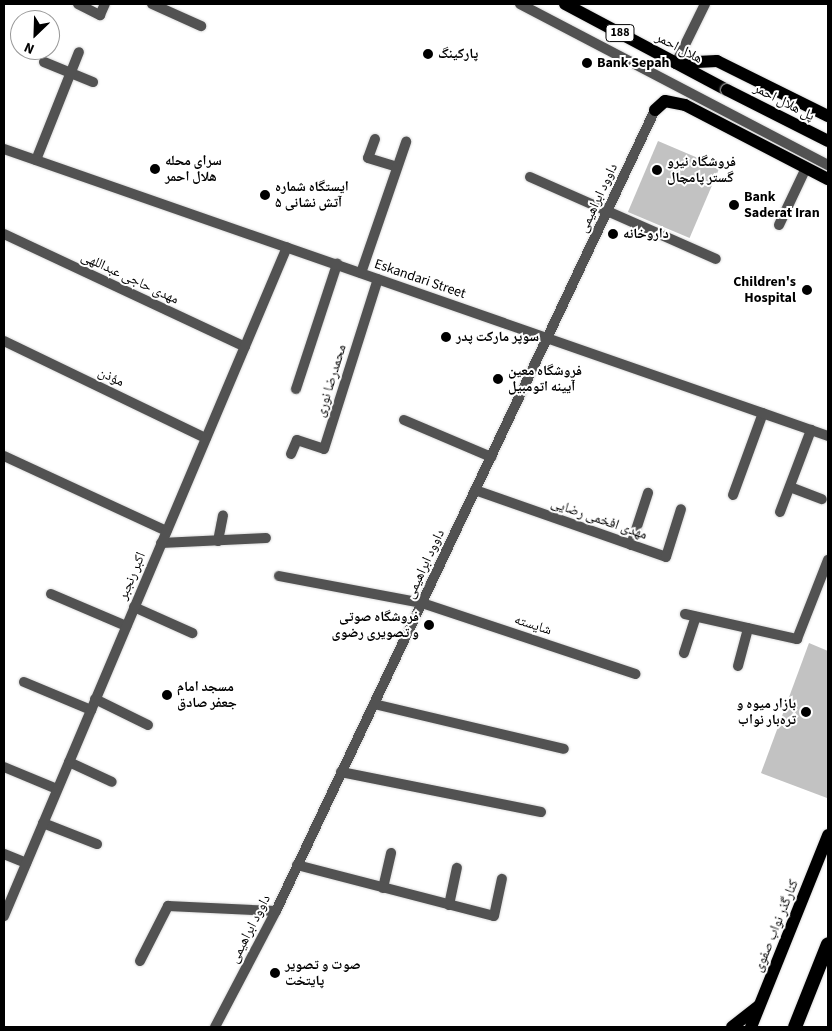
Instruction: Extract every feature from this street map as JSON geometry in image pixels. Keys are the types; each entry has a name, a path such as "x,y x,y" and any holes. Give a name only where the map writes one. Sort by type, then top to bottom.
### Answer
{"highway":[{"path":"795,1027 828,944"}],"main road":[{"name":"هلال احمر","path":"565,4 727,90"},
{"path":"676,63 718,61 828,116"},
{"name":"پل هلال احمر","path":"727,90 828,141"},
{"path":"655,110 665,101 685,105 828,179"},
{"name":"کنارگذر نواب صفوی","path":"751,1027 828,836"},
{"path":"732,1027 759,1006"}],"street":[{"path":"78,4 100,15 105,4"},
{"path":"152,4 202,26"},
{"path":"520,4 828,165"},
{"path":"676,63 705,4"},
{"path":"36,160 79,52"},
{"path":"44,62 92,82"},
{"name":"داوود ابراهیمی","path":"215,1027 276,911 655,110"},
{"path":"376,139 368,158 397,167"},
{"path":"361,273 406,142"},
{"name":"Eskandari Street","path":"4,149 828,436"},
{"path":"779,225 806,168"},
{"path":"530,178 716,259"},
{"name":"مهدی حاجی عبداللهی","path":"4,234 244,347"},
{"name":"اکبر رنجبر","path":"4,916 286,247"},
{"path":"296,389 337,264"},
{"name":"محمدرضا نوری","path":"291,454 297,440 324,449 378,279"},
{"name":"مؤذن","path":"4,341 206,438"},
{"path":"733,495 763,413"},
{"path":"404,420 491,457"},
{"path":"780,512 811,430"},
{"path":"4,456 166,531"},
{"path":"790,487 822,499"},
{"name":"مهدی افخمی رضایی","path":"475,490 666,557 681,509"},
{"path":"631,545 648,493"},
{"path":"218,541 224,515"},
{"path":"162,543 266,538"},
{"path":"685,614 797,639 828,560"},
{"name":"شایسته","path":"279,576 422,603 635,674"},
{"path":"50,594 126,626"},
{"path":"134,607 192,633"},
{"path":"684,652 696,617"},
{"path":"738,666 748,628"},
{"path":"24,682 91,710"},
{"path":"95,699 148,725"},
{"path":"374,704 564,749"},
{"path":"69,762 112,782"},
{"path":"4,767 58,789"},
{"path":"342,772 540,812"},
{"path":"43,823 98,844"},
{"path":"383,888 391,853"},
{"path":"4,854 26,863"},
{"path":"298,865 494,916 502,878"},
{"path":"449,905 457,868"},
{"path":"140,961 168,906 276,911"}],"building":[{"path":"658,141 720,167 690,238 628,212"},
{"name":"بازار میوه و تره‌بار نواب","path":"809,643 828,651 827,798 761,773"}],"place":[{"name":"پارکینگ","path":"428,54"},
{"name":"Bank Sepah","path":"587,63"},
{"name":"سرای محله هلال احمر","path":"155,169"},
{"name":"فروشگاه نیرو گستر پامچال","path":"657,170"},
{"name":"ایستگاه شماره ۵ آتش نشانی","path":"265,195"},
{"name":"Bank Saderat Iran","path":"734,205"},
{"name":"داروخانه","path":"613,234"},
{"name":"Children's Hospital","path":"807,290"},
{"name":"سوپر مارکت پدر","path":"446,337"},
{"name":"فروشگاه معین آیینه اتومبیل","path":"498,379"},
{"name":"فروشگاه صوتی و تصویری رضوی","path":"429,625"},
{"name":"مسجد امام جعفر صادق","path":"167,695"},
{"name":"بازار میوه و تره‌بار نواب","path":"806,712"},
{"name":"صوت و تصویر پایتخت","path":"275,973"}]}
